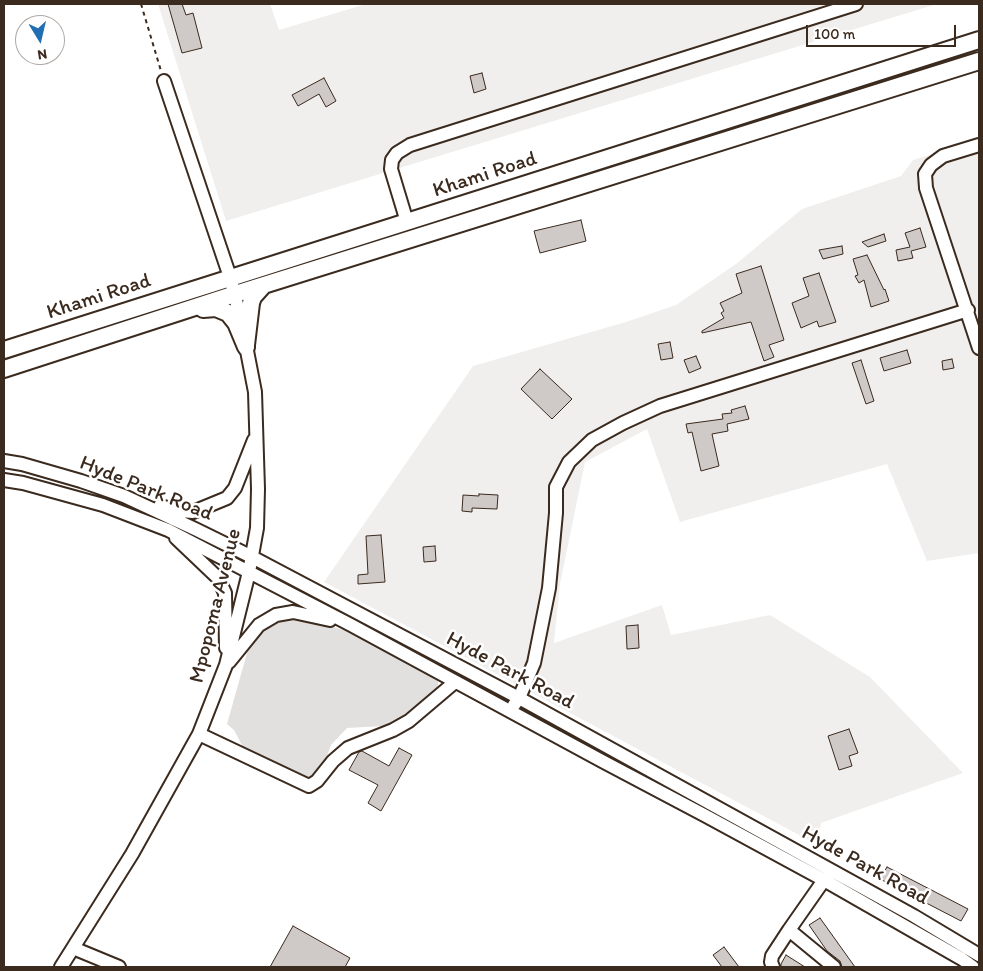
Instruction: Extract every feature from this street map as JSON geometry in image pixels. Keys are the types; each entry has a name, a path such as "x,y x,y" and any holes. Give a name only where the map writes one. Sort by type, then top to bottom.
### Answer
{"main road":[{"name":"Khami Road","path":"4,350 979,40"},
{"name":"Khami Road","path":"189,310 979,61"},
{"path":"246,347 250,303 262,287"},
{"path":"4,369 189,310 216,308 223,310 236,323 246,347"}],"street":[{"path":"407,222 390,169 392,160 397,153 410,145 856,4"},
{"name":"Mpopoma Avenue","path":"61,967 132,854 200,734 226,666 258,528 255,392 235,294 164,81"},
{"path":"979,145 943,156 931,165 926,174 926,188 968,310 979,348"},
{"path":"510,711 519,698 534,662 549,588 556,513 556,487 569,462 592,440 660,406 968,310"},
{"path":"124,496 179,511 193,512 227,498 235,488 256,434"},
{"name":"Hyde Park Road","path":"4,461 64,476 124,496 195,528 519,698 914,916 979,955"},
{"name":"Hyde Park Road","path":"4,480 23,483 102,505 168,530 351,625 824,880 959,963 973,967"},
{"path":"168,530 218,578 225,593 226,666"},
{"path":"226,666 258,625 276,615 294,612 351,625"},
{"path":"200,734 309,786 317,781 333,761 348,748 393,730 409,721 455,682"},
{"path":"773,967 771,962 772,956 824,880"},
{"path":"789,930 834,967"},
{"path":"73,948 119,967"}],"path":[{"path":"141,4 164,81"}],"shaded area":[{"path":"158,4 270,4 279,30 366,4 937,4 226,221"},
{"path":"979,140 979,553 927,561 887,464 680,522 647,429 585,462 560,584 554,643 662,605 671,635 770,615 870,677 963,773 821,823 818,845 324,582 473,366 626,322 676,305 736,264 802,209 901,176 913,160"},
{"path":"293,616 355,633 438,681 438,688 433,695 400,721 383,726 347,728 331,745 318,774 303,778 244,749 234,730 227,724 249,646 260,629 275,620"}],"building":[{"path":"168,4 182,4 186,15 193,13 202,48 182,53"},
{"path":"482,73 486,89 474,93 470,76"},
{"path":"324,78 336,101 326,107 319,94 298,106 292,95"},
{"path":"581,220 586,241 540,253 534,231"},
{"path":"920,228 926,247 911,251 913,258 898,261 896,250 910,247 905,233"},
{"path":"884,234 886,241 868,247 862,242"},
{"path":"842,246 843,254 823,259 819,250"},
{"path":"867,255 885,289 889,301 871,307 864,280 859,283 855,276 858,275 853,259"},
{"path":"761,266 784,340 769,345 774,357 764,361 751,322 702,333 702,331 724,318 721,313 724,311 720,303 742,293 736,274"},
{"path":"819,273 836,322 819,327 817,321 801,328 792,303 809,296 803,278"},
{"path":"670,342 673,358 661,360 658,344"},
{"path":"907,350 911,363 884,371 880,358"},
{"path":"696,356 701,368 689,373 684,360"},
{"path":"952,359 954,368 943,370 942,361"},
{"path":"861,360 874,401 866,404 852,363"},
{"path":"540,369 572,399 552,419 521,389"},
{"path":"745,406 749,419 727,424 728,431 712,434 719,466 701,471 692,432 688,433 686,424 723,419 722,414 732,413 731,410"},
{"path":"479,494 498,495 497,509 472,508 472,512 462,511 463,495 479,496"},
{"path":"381,535 385,582 358,584 358,575 368,574 366,536"},
{"path":"435,546 436,561 424,562 423,547"},
{"path":"638,625 639,648 627,649 626,626"},
{"path":"849,729 858,753 849,756 852,766 839,770 828,736"},
{"path":"399,748 412,755 381,811 368,803 378,785 349,770 359,752 362,751 389,766"},
{"path":"887,867 968,909 961,921 880,879"},
{"path":"820,918 855,967 842,967 840,961 827,951 809,925"},
{"path":"293,926 350,958 345,967 270,967"},
{"path":"724,947 739,967 722,967 713,955"},
{"path":"786,955 805,967 781,967"}]}
